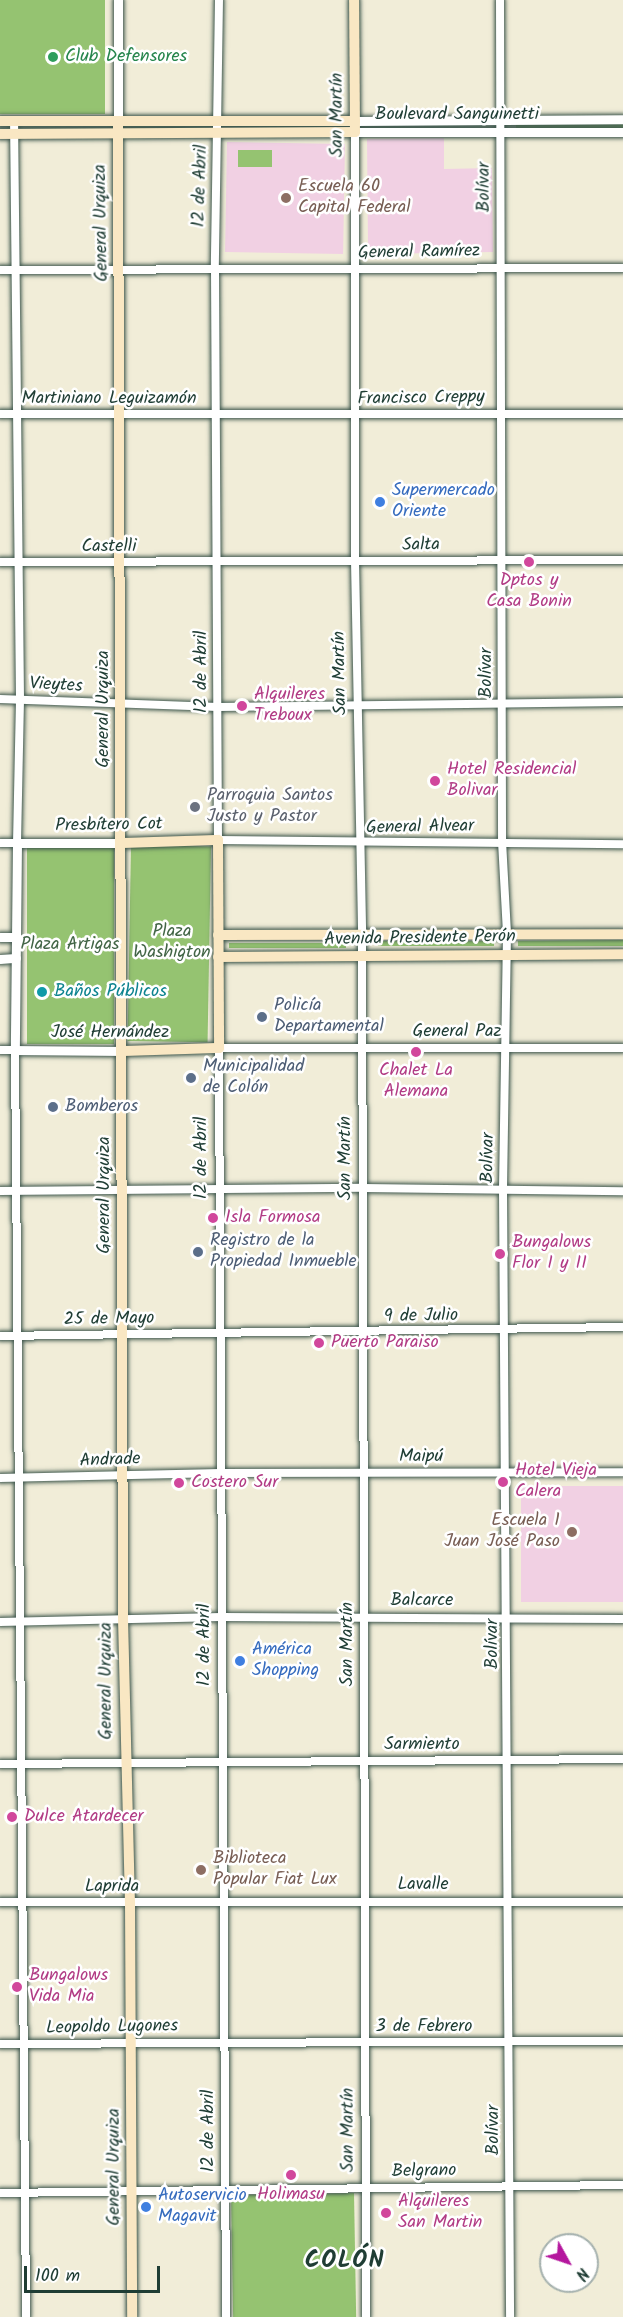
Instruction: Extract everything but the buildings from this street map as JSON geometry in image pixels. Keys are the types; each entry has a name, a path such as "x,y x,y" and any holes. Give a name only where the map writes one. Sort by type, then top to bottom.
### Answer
{"main road":[{"name":"San Martín","path":"354,0 355,127"},
{"name":"Boulevard Sanguinetti","path":"0,121 219,120 355,127"},
{"name":"General Urquiza","path":"118,121 123,1618 130,1902 132,2317"},
{"name":"Boulevard Sanguinetti","path":"0,134 219,133 355,127"},
{"name":"Presbítero Cot","path":"120,843 218,840"},
{"name":"12 de Abril","path":"218,840 219,1048"},
{"name":"Avenida Presidente Perón","path":"218,935 623,934"},
{"name":"Avenida Presidente Perón","path":"218,957 623,954"},
{"name":"José Hernández","path":"121,1051 219,1048"}],"street":[{"name":"General Urquiza","path":"118,0 118,121"},
{"name":"12 de Abril","path":"218,840 219,413 215,269 219,133 219,0"},
{"name":"Bolívar","path":"500,0 502,841 507,934 503,1189 508,1472 510,2317"},
{"name":"Boulevard Sanguinetti","path":"355,127 499,120 623,119"},
{"path":"14,121 20,699 15,1050 18,1191 20,1765 25,1902 26,2317"},
{"name":"Boulevard Sanguinetti","path":"355,127 623,132"},
{"name":"San Martín","path":"355,127 355,561 363,1048 366,2317"},
{"name":"General Ramírez","path":"0,270 623,267"},
{"name":"Francisco Creppy","path":"219,413 356,416 502,413 623,414"},
{"name":"Martiniano Leguizamón","path":"0,414 219,413"},
{"name":"Salta","path":"219,561 623,560"},
{"name":"Castelli","path":"0,562 219,561"},
{"name":"Vieytes","path":"0,699 218,707 502,701 623,702"},
{"name":"General Alvear","path":"218,840 361,844 502,841 623,844"},
{"name":"Presbítero Cot","path":"0,843 120,843"},
{"path":"0,938 16,937"},
{"path":"0,959 16,958"},
{"name":"12 de Abril","path":"219,1048 226,2317"},
{"name":"General Paz","path":"219,1048 623,1048"},
{"name":"José Hernández","path":"0,1050 121,1051"},
{"path":"0,1191 363,1188 623,1191"},
{"name":"9 de Julio","path":"219,1334 623,1328"},
{"name":"25 de Mayo","path":"0,1336 123,1333 219,1334"},
{"name":"Maipú","path":"220,1473 623,1472"},
{"name":"Andrade","path":"0,1478 220,1473"},
{"name":"Balcarce","path":"0,1622 123,1618 364,1616 623,1618"},
{"name":"Sarmiento","path":"0,1764 623,1759"},
{"name":"Lavalle","path":"223,1902 509,1900 623,1902"},
{"name":"Laprida","path":"0,1902 223,1902"},
{"name":"3 de Febrero","path":"224,2042 623,2041"},
{"name":"Leopoldo Lugones","path":"0,2044 224,2042"},
{"name":"Belgrano","path":"0,2193 132,2189 623,2186"}],"shaded area":[{"path":"444,138 444,169 492,168 493,252 375,254 368,249 367,139"},
{"name":"Escuela 60 Capital Federal","path":"227,142 345,144 343,254 225,252"},
{"name":"Escuela 1 Juan José Paso","path":"521,1486 623,1486 623,1602 521,1602"}],"green space":[{"name":"Club Defensores","path":"0,0 105,0 105,114 0,114"},
{"path":"516,123 623,123 623,128 516,128"},
{"path":"238,150 272,150 272,167 238,167"},
{"name":"Plaza Washigton","path":"131,845 211,846 208,1042 128,1041"},
{"name":"Plaza Artigas","path":"27,848 114,848 114,1044 27,1044"},
{"path":"623,940 623,946 518,946 518,941"},
{"path":"378,941 494,941 494,946 378,946"},
{"path":"229,943 346,943 346,948 229,948"},
{"path":"354,2193 356,2317 233,2317 231,2195"}],"place":[{"name":"Club Defensores","path":"53,57"},
{"name":"Escuela 60 Capital Federal","path":"286,198"},
{"name":"Supermercado Oriente","path":"380,502"},
{"name":"Dptos y Casa Bonin","path":"529,562"},
{"name":"Alquileres Treboux","path":"242,706"},
{"name":"Hotel Residencial Bolivar","path":"435,781"},
{"name":"Parroquia Santos Justo y Pastor","path":"195,807"},
{"name":"Baños Públicos","path":"42,992"},
{"name":"Policía Departamental","path":"262,1017"},
{"name":"Chalet La Alemana","path":"416,1052"},
{"name":"Municipalidad de Colón","path":"191,1078"},
{"name":"Bomberos","path":"53,1107"},
{"name":"Isla Formosa","path":"213,1218"},
{"name":"Registro de la Propiedad Inmueble","path":"198,1252"},
{"name":"Bungalows Flor I y II","path":"500,1254"},
{"name":"Puerto Paraiso","path":"319,1343"},
{"name":"Hotel Vieja Calera","path":"503,1482"},
{"name":"Costero Sur","path":"179,1483"},
{"name":"Escuela 1 Juan José Paso","path":"572,1532"},
{"name":"América Shopping","path":"240,1661"},
{"name":"Dulce Atardecer","path":"12,1817"},
{"name":"Biblioteca Popular Fiat Lux","path":"201,1870"},
{"name":"Bungalows Vida Mia","path":"17,1987"},
{"name":"Holimasu","path":"291,2175"},
{"name":"Autoservicio Magavit","path":"146,2207"},
{"name":"Alquileres San Martin","path":"386,2213"}],"district":[{"name":"COLÓN","path":"345,2261"}]}
